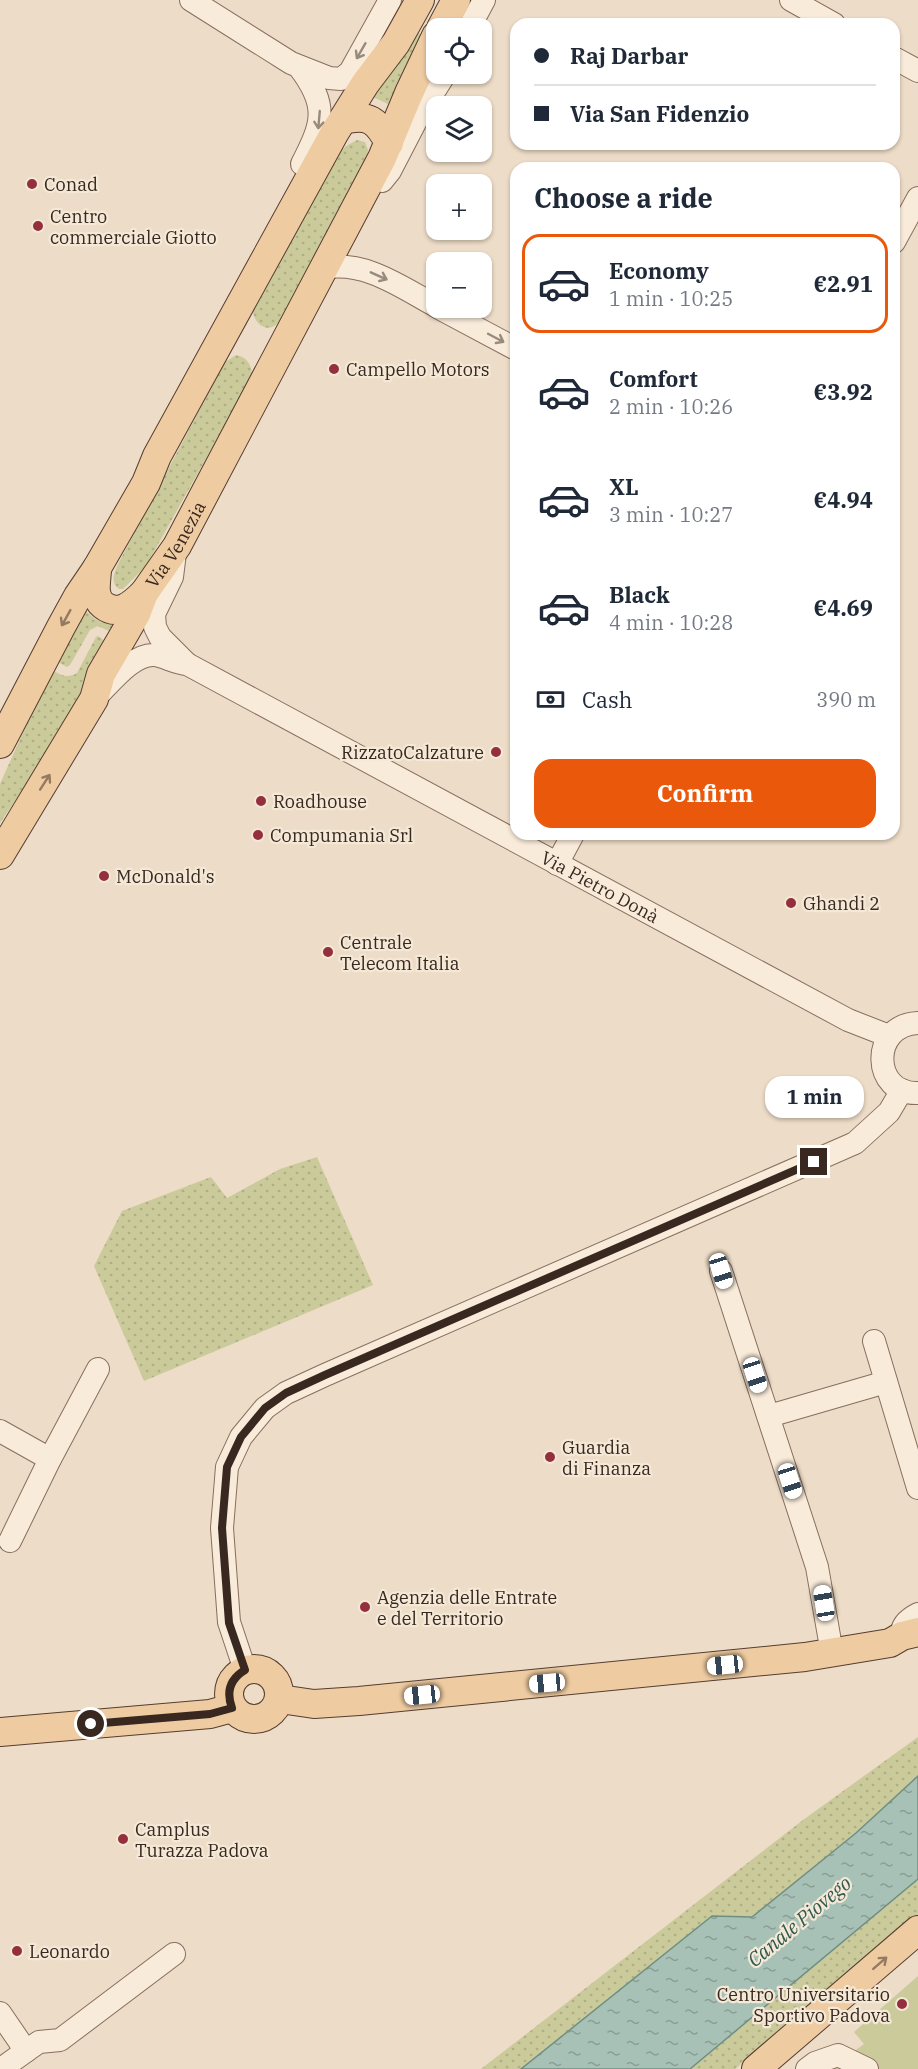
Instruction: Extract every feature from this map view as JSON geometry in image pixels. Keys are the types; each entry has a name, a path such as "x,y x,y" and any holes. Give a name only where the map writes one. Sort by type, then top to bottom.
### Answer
{"main road":[{"path":"0,744 56,635 146,483 157,456 343,120 353,82 396,43 420,0"},
{"path":"446,18 456,0"},
{"name":"Via Venezia","path":"0,855 94,699 101,674 136,614 144,593 177,546 389,143 426,57"},
{"path":"343,120 358,117 373,121 381,128 389,143"},
{"path":"97,568 96,592 98,600 104,606 118,610 128,608 144,593"},
{"path":"280,1699 314,1704 359,1701 615,1677 832,1653 890,1643 913,1627"},
{"path":"256,1669 266,1671 275,1678 280,1699 273,1712 259,1720 244,1718 232,1708 229,1691 237,1675 245,1670 256,1669"},
{"path":"0,1732 210,1714 232,1708"},
{"path":"756,2069 918,1930"}],"street":[{"path":"191,0 295,65 312,83 318,101 321,116 317,135 264,235 258,271"},
{"path":"295,65 316,71 329,78 353,82 350,72 390,0"},
{"path":"474,18 484,0"},
{"path":"791,0 823,18"},
{"path":"900,61 918,71"},
{"name":"Via Venezia","path":"345,227 390,171 419,115 439,84"},
{"path":"900,231 918,198"},
{"path":"323,268 337,265 354,266 380,276 426,301"},
{"path":"458,318 510,346"},
{"name":"Via Pietro Donà","path":"177,546 172,577 156,606 154,621 160,637 187,664 510,839"},
{"name":"Via Pietro Donà","path":"94,699 126,666 139,659 150,655 162,656 175,663 187,664"},
{"name":"Via Pietro Donà","path":"513,840 848,1020 889,1036"},
{"path":"557,864 570,840"},
{"path":"245,1670 229,1623 222,1528 224,1497 227,1467 236,1447 241,1437 265,1408 286,1393 305,1384 855,1143 910,1092 887,1076 882,1056 889,1036 898,1028 910,1023 918,1023"},
{"path":"721,1271 817,1567 832,1653"},
{"path":"874,1341 918,1488"},
{"path":"10,1541 98,1369"},
{"path":"769,1416 886,1382"},
{"path":"0,1431 50,1459"},
{"path":"1,2069 39,2042 60,2040 174,1954"},
{"path":"0,2013 26,2051"},
{"path":"807,2069 815,2063 838,2055 867,2069"}],"green space":[{"path":"416,32 424,36 388,104 373,97"},
{"path":"357,140 365,142 368,150 367,157 280,322 266,328 255,319 252,308 339,153"},
{"path":"236,355 248,362 252,376 146,566 123,589 119,589 114,581 118,564 225,362"},
{"path":"84,608 98,620 117,624 111,632 98,626 90,630 67,667 56,661"},
{"path":"98,636 108,643 53,745 0,823 0,784 50,672 52,670 67,676 77,673"},
{"path":"317,1157 373,1285 144,1381 94,1266 122,1211 211,1177 227,1198 280,1169"},
{"path":"918,1737 918,1776 856,1833 752,1917 712,1916 521,2069 481,2069 803,1820"},
{"path":"918,1879 918,1915 735,2069 690,2069"},
{"name":"Centro Universitario Sportivo Padova","path":"918,1976 918,2069 830,2069 864,2044 854,2032"}],"water":[{"name":"Canale Piovego","path":"918,1776 918,1879 690,2069 521,2069 712,1916 752,1917 856,1833"}],"place":[{"name":"Conad","path":"32,184"},
{"name":"Centro commerciale Giotto","path":"38,226"},
{"name":"Campello Motors","path":"334,369"},
{"name":"RizzatoCalzature","path":"496,752"},
{"name":"Roadhouse","path":"261,801"},
{"name":"Compumania Srl","path":"258,835"},
{"name":"McDonald's","path":"104,876"},
{"name":"Ghandi 2","path":"791,903"},
{"name":"Centrale Telecom Italia","path":"328,952"},
{"name":"Guardia di Finanza","path":"550,1457"},
{"name":"Agenzia delle Entrate e del Territorio","path":"365,1607"},
{"name":"Camplus Turazza Padova","path":"123,1839"},
{"name":"Leonardo","path":"17,1951"},
{"name":"Centro Universitario Sportivo Padova","path":"902,2004"}],"route":[{"path":"91,1724 210,1714 232,1708 229,1699 232,1682 245,1670 229,1623 222,1528 225,1482 227,1467 241,1437 265,1408 286,1393 325,1375 814,1162"}]}
